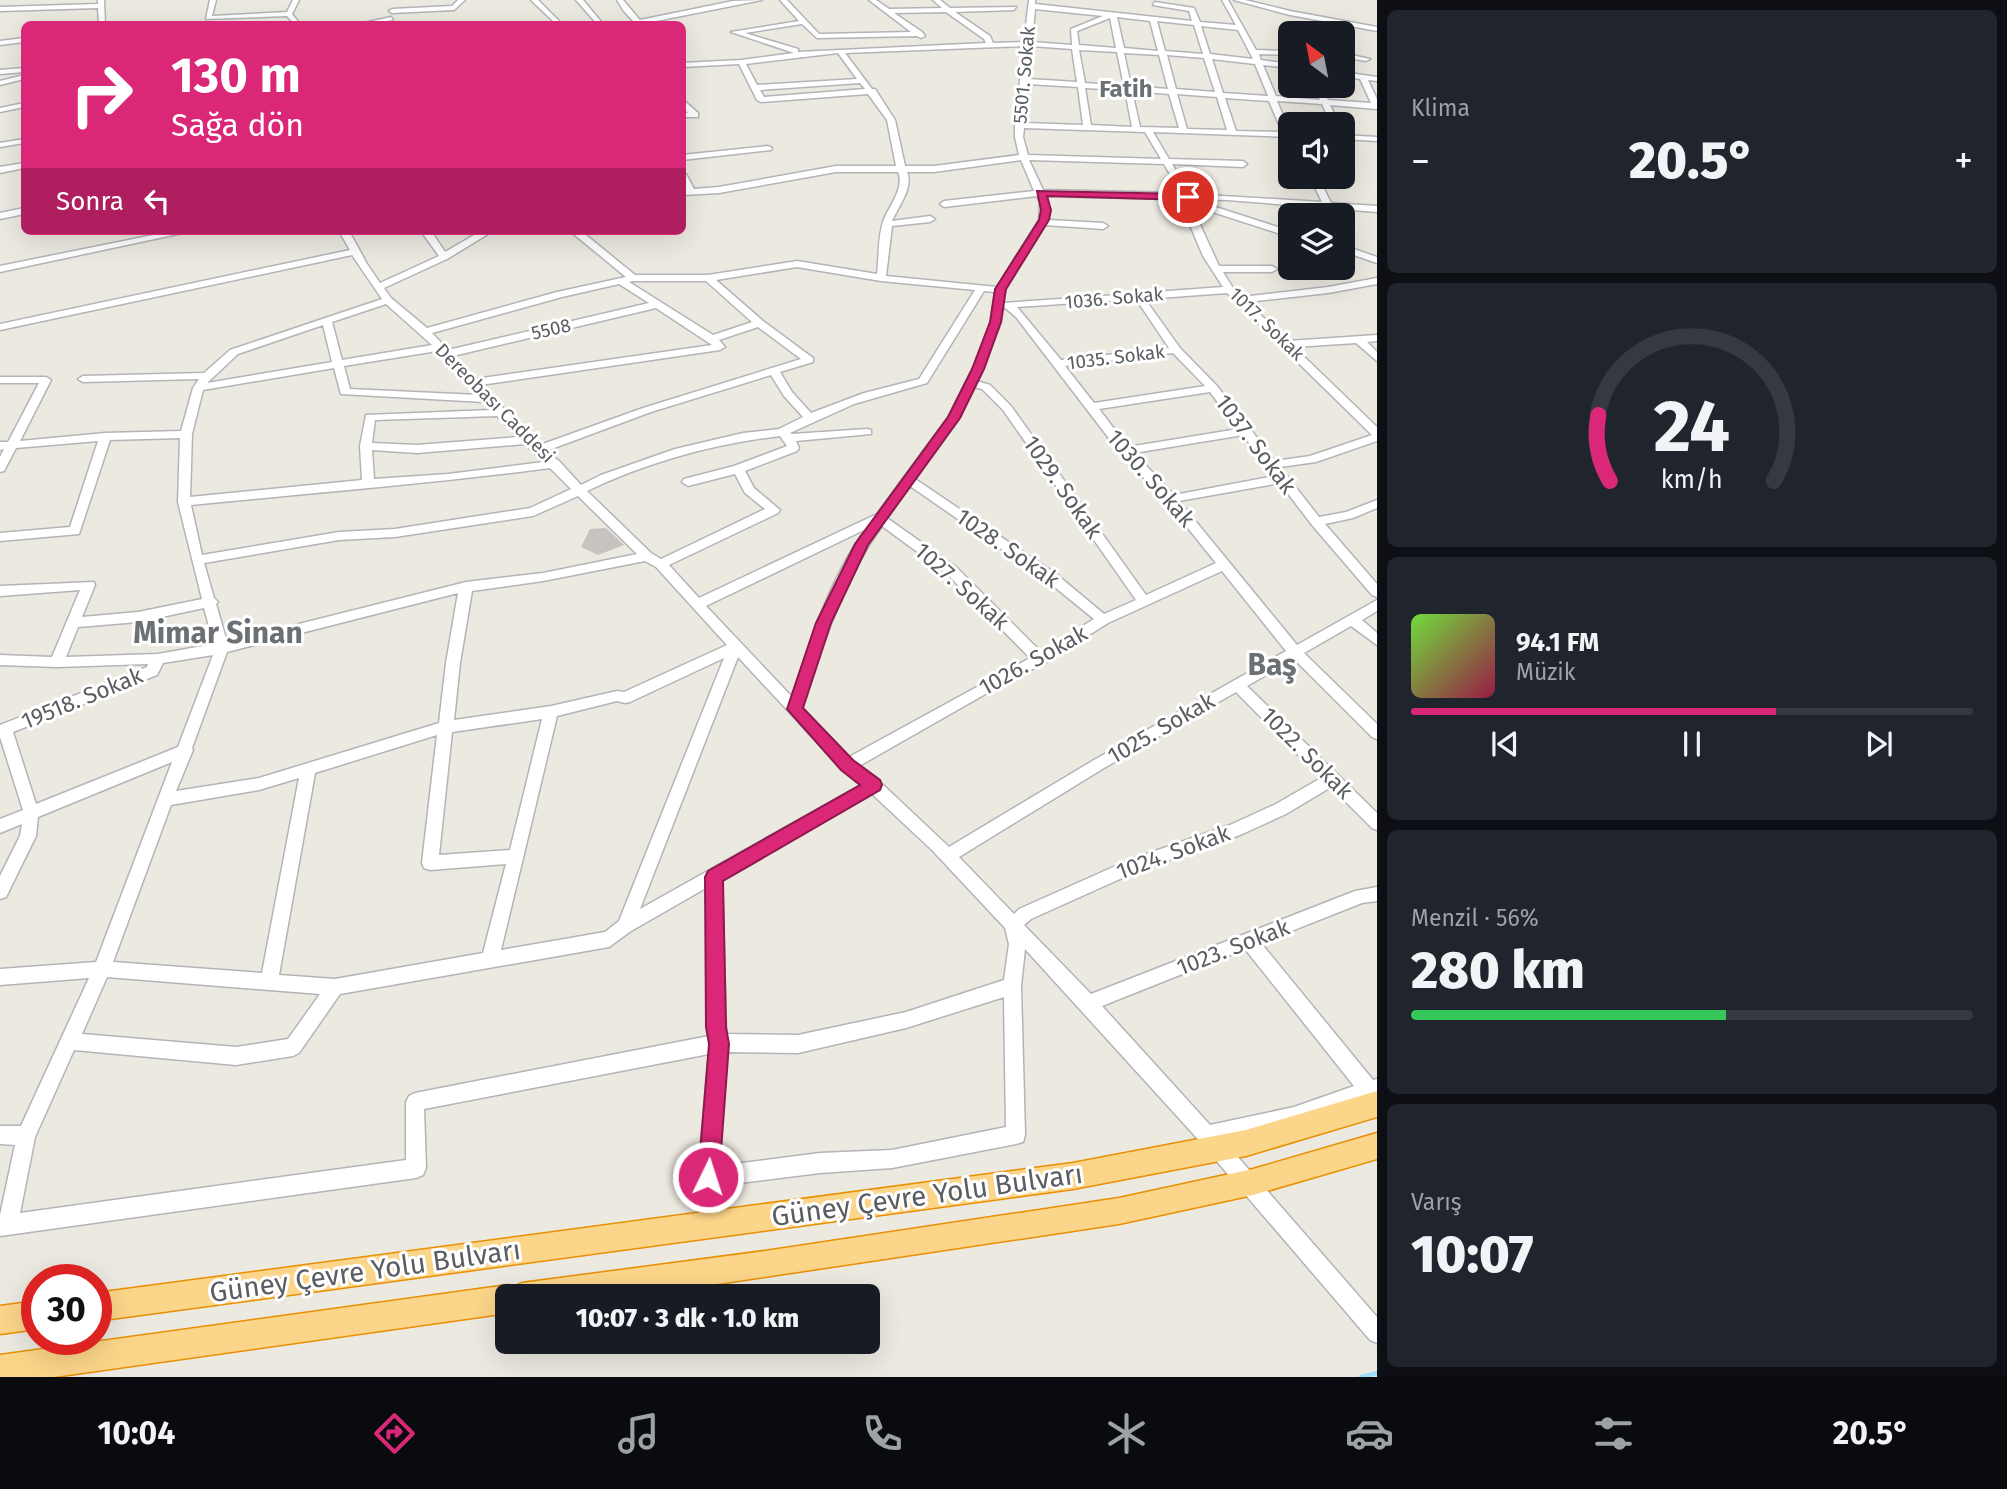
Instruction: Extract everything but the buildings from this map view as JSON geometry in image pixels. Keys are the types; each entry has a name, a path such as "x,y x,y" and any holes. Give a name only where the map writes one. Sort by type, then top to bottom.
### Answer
{"highway":[{"name":"Güney Çevre Yolu Bulvarı","path":"112,1305 1073,1176 1214,1142 1374,1094"},
{"name":"Güney Çevre Yolu Bulvarı","path":"621,1284 765,1265 1119,1211 1197,1196 1319,1165 1377,1146"},
{"name":"Güney Çevre Yolu Bulvarı","path":"0,1370 495,1301"},
{"path":"0,1320 21,1317"}],"street":[{"path":"213,0 208,18 289,14"},
{"path":"289,14 296,0"},
{"path":"372,21 391,15 454,8 462,0"},
{"path":"534,0 556,21"},
{"path":"579,0 597,21"},
{"path":"620,0 633,21"},
{"path":"657,21 722,5 759,0"},
{"path":"783,0 817,37 919,34"},
{"path":"872,0 933,46"},
{"path":"936,0 987,38 990,44"},
{"path":"997,0 1005,7 1014,8"},
{"path":"1159,0 1155,4 1192,9 1232,132"},
{"path":"1225,0 1254,52 1278,114"},
{"path":"1237,0 1377,29"},
{"path":"1262,7 1271,0"},
{"path":"0,9 101,3 102,21"},
{"path":"889,11 1014,8 1030,5 1240,27"},
{"name":"5501. Sokak","path":"1030,5 1019,137 1024,157 1046,210 1043,222"},
{"path":"289,14 295,21"},
{"path":"1087,126 1073,30 1113,14"},
{"path":"1113,14 1136,128"},
{"path":"1153,18 1183,130"},
{"path":"802,54 735,32 804,22"},
{"path":"0,43 21,40"},
{"path":"686,65 741,62 802,54 990,44 1077,46 1278,64"},
{"path":"841,52 891,120 905,177 902,191 887,224 881,278"},
{"path":"1254,52 1278,53"},
{"path":"1355,57 1366,60"},
{"path":"741,62 761,100 872,91"},
{"path":"0,72 21,69"},
{"path":"1355,76 1377,79"},
{"path":"1363,77 1377,106"},
{"path":"0,83 21,79"},
{"path":"754,88 862,81"},
{"path":"1024,81 1377,106"},
{"path":"1323,98 1330,112"},
{"path":"686,105 695,115 686,115"},
{"path":"0,110 21,106"},
{"path":"1019,125 1278,134"},
{"name":"1017. Sokak","path":"1147,129 1185,198 1196,232 1229,290 1377,435"},
{"path":"1355,138 1377,139"},
{"path":"0,145 21,142"},
{"path":"686,158 768,148"},
{"path":"687,192 719,190 836,169 902,170 965,166 1024,157 1243,164"},
{"path":"0,170 21,166"},
{"path":"944,204 1041,193 1302,203"},
{"path":"1185,198 1278,230"},
{"path":"1355,207 1377,209"},
{"path":"0,216 21,212"},
{"path":"887,224 930,219"},
{"path":"795,709 823,623 862,544 954,418 1004,305 1000,289 1043,222 1103,226"},
{"path":"0,269 167,235"},
{"name":"Dereobası Caddesi","path":"346,235 354,252 388,300 425,332 500,413 654,560 847,765 874,785 948,856 1089,1003 1250,1181 1377,1333"},
{"path":"429,235 444,257"},
{"path":"379,287 444,257 481,235"},
{"path":"580,235 633,278"},
{"path":"0,327 354,252"},
{"path":"1355,252 1377,260"},
{"path":"425,332 561,294 633,278 708,278 797,264 881,278 1000,289"},
{"path":"1217,270 1272,269"},
{"path":"366,446 417,449 535,445 809,360 759,323 708,278"},
{"path":"471,383 720,347 712,339 621,281"},
{"path":"1241,300 1377,281"},
{"path":"785,435 809,417 896,387 923,381 982,286"},
{"name":"1036. Sokak","path":"1004,305 1137,294 1229,290"},
{"name":"1037. Sokak","path":"1137,294 1176,350 1213,388 1316,522 1377,592"},
{"path":"388,300 234,352 206,376 198,388 186,434 184,502 222,648 102,969 26,1136 4,1225 415,1168 415,1102 719,1044 798,1044 906,1020 1012,986"},
{"name":"5508","path":"198,388 443,351 655,305"},
{"name":"1030. Sokak","path":"1004,305 1020,315 1125,451 1171,499 1294,651 1377,733"},
{"path":"327,321 345,392 487,399"},
{"path":"712,339 759,323"},
{"path":"1286,344 1377,338"},
{"path":"1358,339 1377,358"},
{"name":"1035. Sokak","path":"1057,364 1176,350"},
{"path":"774,371 788,394 809,417"},
{"path":"83,379 206,376"},
{"path":"0,380 46,380 0,468"},
{"name":"1029. Sokak","path":"971,383 986,387 1007,408 1144,602"},
{"path":"1092,407 1213,388"},
{"path":"368,482 366,446 370,417 500,413"},
{"path":"1125,451 1245,431"},
{"path":"197,560 339,536 395,533 533,512 581,489 679,452 743,437 867,432"},
{"path":"0,446 186,434"},
{"path":"688,482 738,469 793,448 785,435"},
{"path":"1272,465 1312,459 1377,435"},
{"path":"0,537 75,531 104,438"},
{"path":"184,502 368,482 448,478 555,464"},
{"path":"0,660 58,662 158,659 222,648 466,587 654,560 774,510 749,490 738,469"},
{"path":"1171,499 1282,479"},
{"name":"1028. Sokak","path":"910,481 1035,566 1103,620"},
{"path":"1316,522 1349,515 1377,504"},
{"path":"696,605 879,518"},
{"name":"1027. Sokak","path":"879,518 943,563 1040,659"},
{"name":"1026. Sokak","path":"847,765 1040,659 1103,620 1224,565"},
{"path":"0,590 89,585 58,662"},
{"path":"466,587 444,727 430,863 516,856"},
{"path":"72,623 138,617 211,602"},
{"name":"1025. Sokak","path":"948,856 1099,764 1377,605"},
{"path":"1352,619 1377,640"},
{"path":"167,799 259,784 444,727 551,712 617,696 625,698 735,647"},
{"path":"625,926 735,647"},
{"name":"19518. Sokak","path":"2,730 152,671 158,659"},
{"name":"1022. Sokak","path":"1237,684 1377,823"},
{"path":"490,960 551,712"},
{"path":"0,892 29,836 31,813 2,730"},
{"path":"0,826 186,750"},
{"path":"269,982 308,769"},
{"name":"1024. Sokak","path":"1013,925 1025,915 1093,883 1235,830 1281,808 1333,778"},
{"path":"0,977 102,969 335,987 609,939 625,926 874,785"},
{"path":"714,877 716,1027 719,1044 708,1177 820,1163 892,1159 1016,1135 1012,986 1017,944 1013,925"},
{"name":"1023. Sokak","path":"1089,1003 1361,896 1377,894"},
{"path":"1249,941 1374,1094"},
{"path":"69,1041 236,1056 293,1047 335,987"},
{"path":"0,1135 26,1136"}],"waterway":[{"path":"1361,1377 1377,1373"}],"district":[{"name":"Fatih","path":"1126,89"},
{"name":"Mimar Sinan","path":"218,633"},
{"name":"Baş","path":"1272,665"}],"route":[{"path":"708,1177 719,1044 716,1027 714,877 874,785 847,765 795,709 823,623 862,544 954,418 978,369 996,322 1000,289 1044,220 1046,210 1041,193 1188,197"}]}
